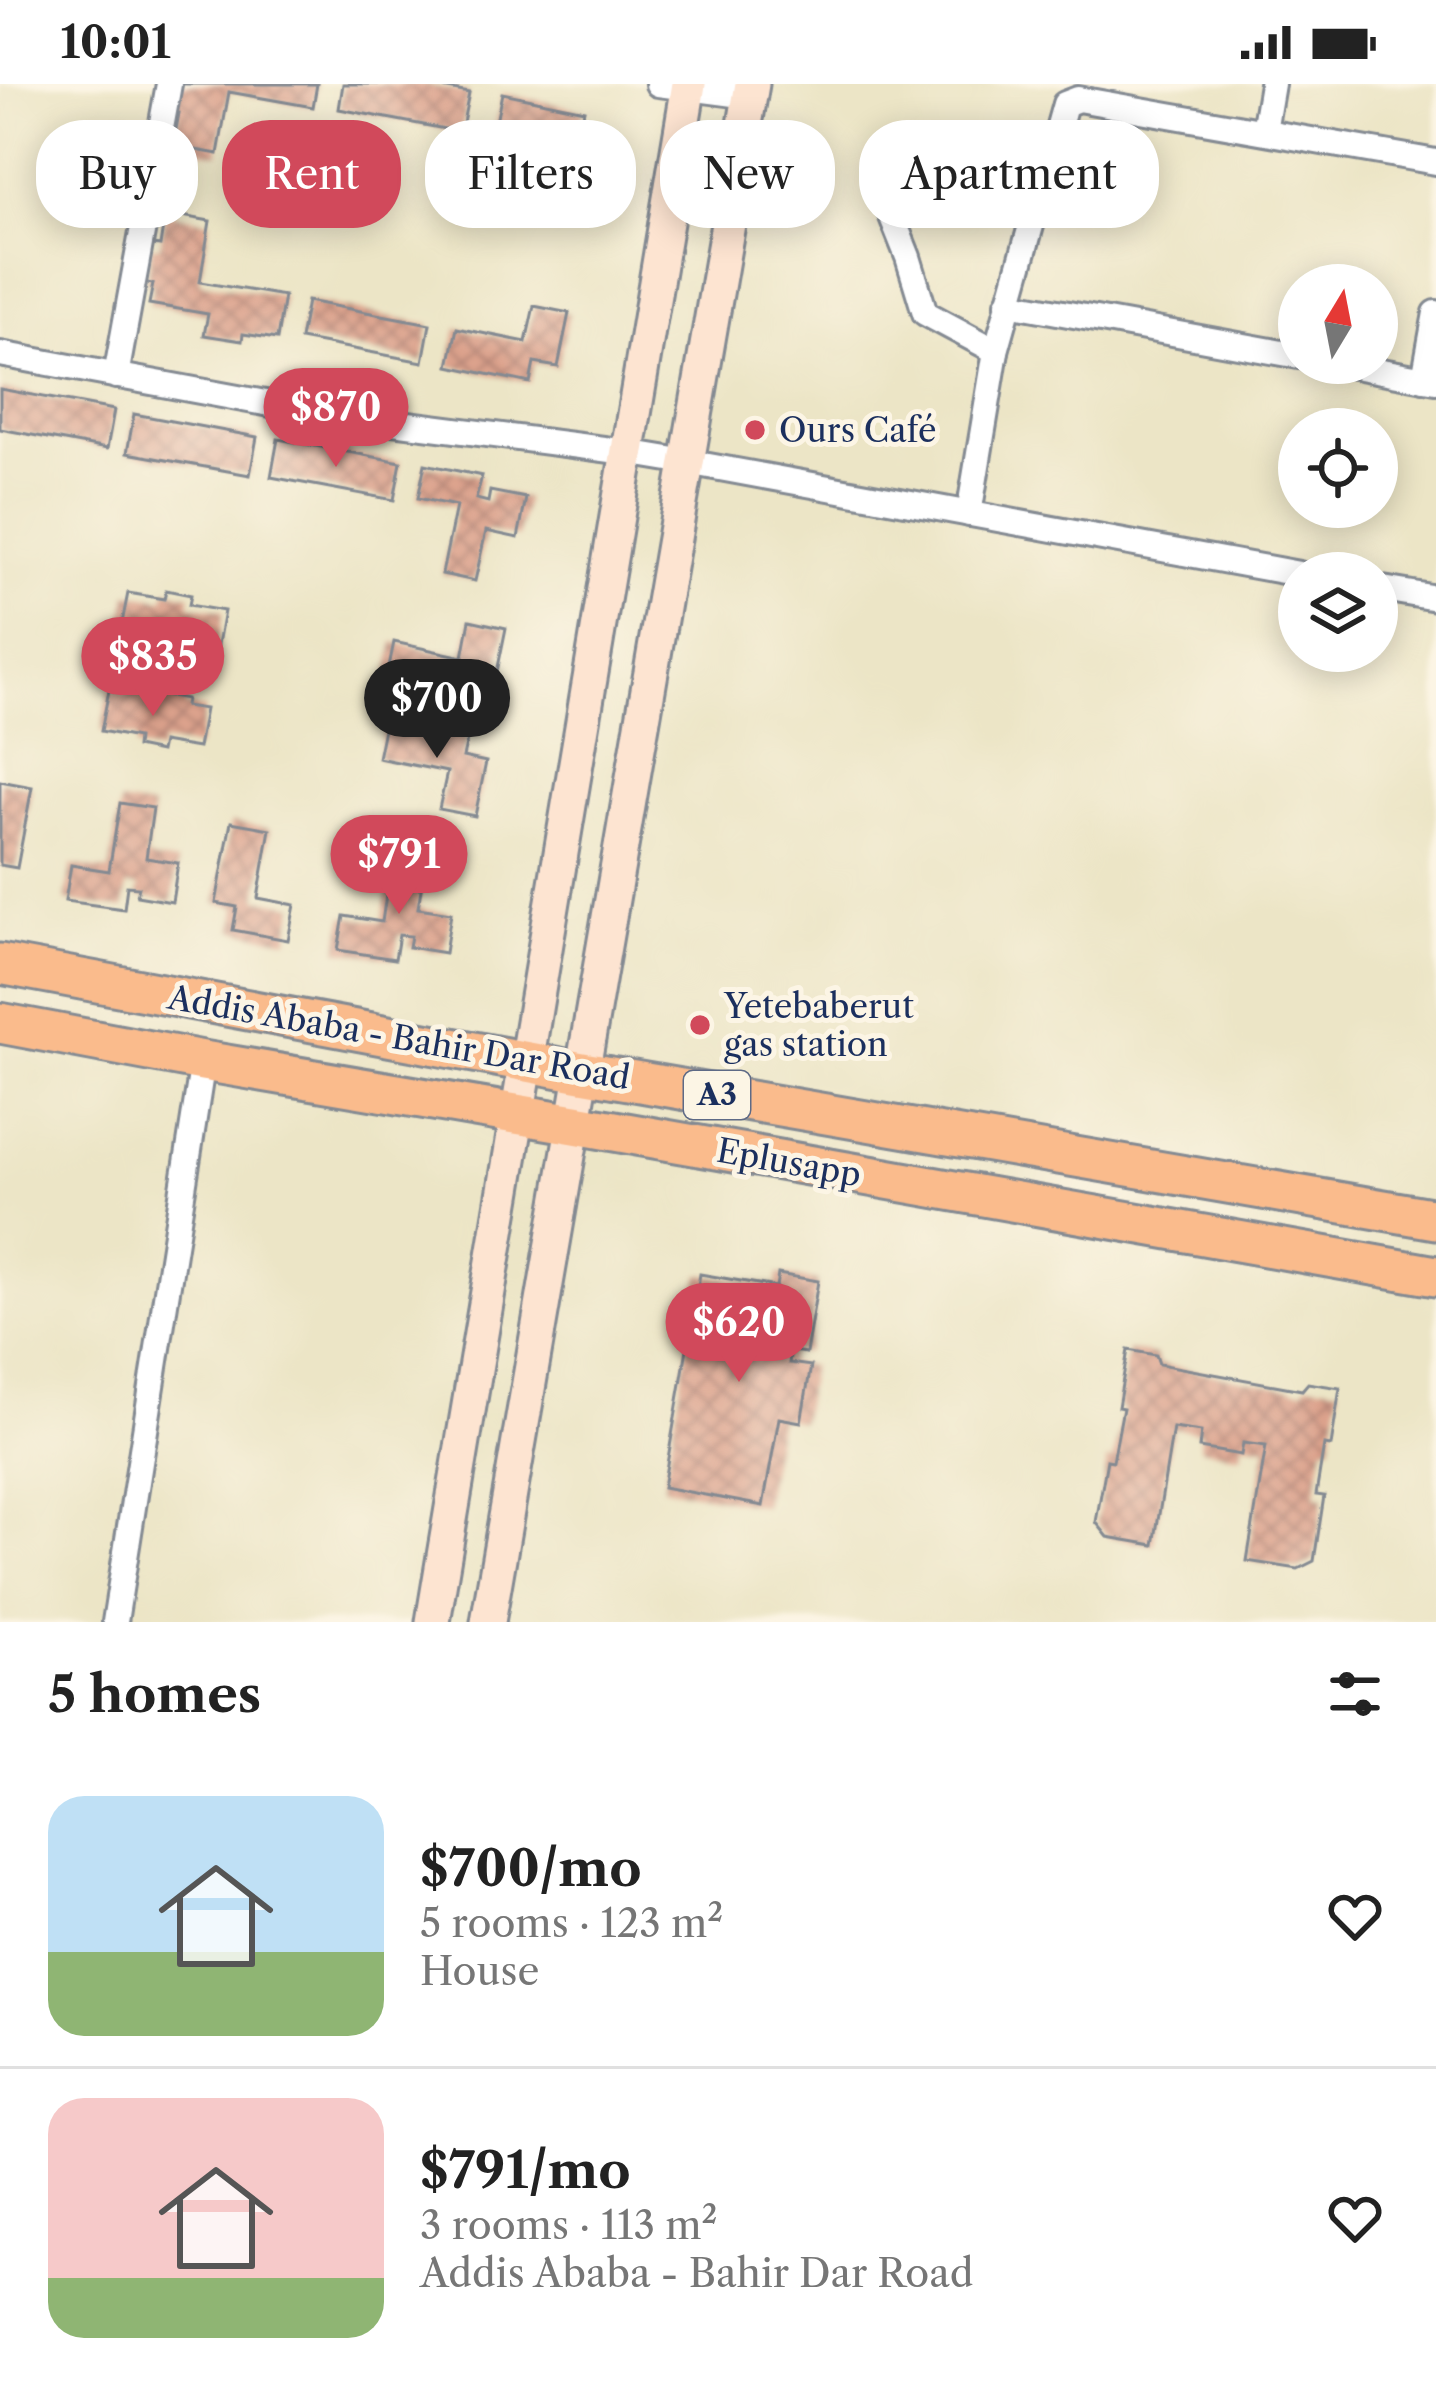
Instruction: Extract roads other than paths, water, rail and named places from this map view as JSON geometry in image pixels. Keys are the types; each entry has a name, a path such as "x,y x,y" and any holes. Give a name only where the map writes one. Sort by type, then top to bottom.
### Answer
{"highway":[{"name":"Addis Ababa - Bahir Dar Road","path":"0,964 582,1072 1436,1219"},
{"name":"Eplusapp","path":"0,1023 1436,1276"}],"main road":[{"path":"433,1622 627,452 678,85"},
{"path":"488,1622 751,90"}],"street":[{"path":"116,376 169,84"},
{"path":"1264,131 1272,84"},
{"path":"678,85 751,90"},
{"path":"968,514 996,351 1065,104 1078,99 1436,162"},
{"path":"896,228 925,313 996,351"},
{"path":"1008,303 1278,352"},
{"path":"1398,374 1430,380 1436,314"},
{"path":"0,354 314,412 687,462 1278,570"},
{"path":"1398,592 1436,598"},
{"path":"116,1622 203,1061"}],"place":[{"name":"Ours Café","path":"755,430"},
{"name":"Yetebaberut gas station","path":"700,1025"}]}
